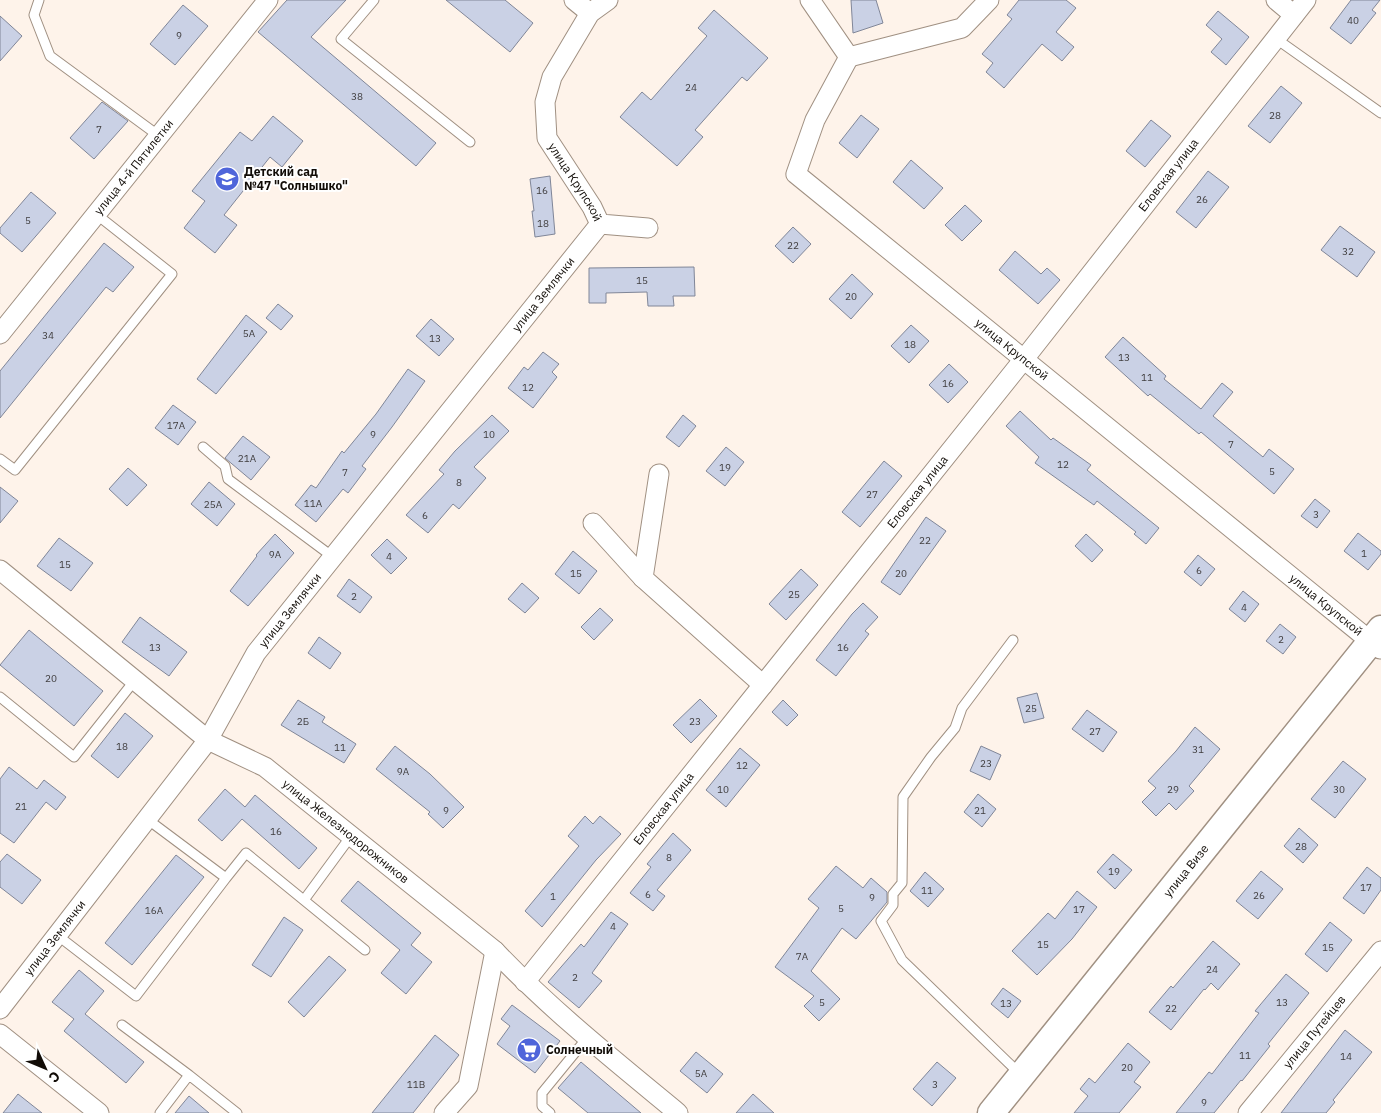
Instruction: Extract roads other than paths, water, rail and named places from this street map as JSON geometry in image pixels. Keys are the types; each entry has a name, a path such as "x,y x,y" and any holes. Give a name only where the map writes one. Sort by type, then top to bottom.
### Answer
{"street":[{"name":"улица 4-й Пятилетки","path":"0,334 268,0"},
{"path":"574,0 590,13"},
{"name":"улица Крупской","path":"608,0 590,13 552,77 545,102 548,138 592,207 600,224 648,228"},
{"path":"810,0 849,57 962,28 989,0"},
{"path":"1276,0 1300,7"},
{"name":"Еловская улица","path":"525,982 1024,359 1300,7"},
{"name":"улица Крупской","path":"849,57 815,120 796,174 1024,359 1378,640"},
{"name":"улица Землячки","path":"0,1009 208,740 256,653 600,224"},
{"path":"643,578 659,474"},
{"path":"593,523 643,578 763,685"},
{"name":"улица Железнодорожников","path":"0,570 208,740 265,767 495,951 525,982 587,1038 678,1113"},
{"name":"улица Визе","path":"991,1113 1378,640"},
{"path":"444,1113 468,1086 495,951"},
{"name":"улица Путейцев","path":"1248,1113 1381,951"},
{"path":"0,1034 99,1113"}],"lane":[{"path":"39,0 34,15 50,56 159,136"},
{"path":"374,0 341,39 470,142"},
{"path":"1275,38 1381,113"},
{"path":"0,459 15,470 172,274 96,214"},
{"path":"203,447 225,466 228,478 333,558"},
{"path":"1013,640 962,708 955,728 902,797 902,883 893,894 893,905 881,921 902,960 1021,1075"},
{"path":"0,697 74,757 135,680"},
{"path":"147,818 226,878"},
{"path":"304,900 351,836"},
{"path":"57,936 136,996 246,853 365,950"},
{"path":"122,1025 238,1113"},
{"path":"550,1113 542,1106 542,1093 587,1038"},
{"path":"160,1113 189,1075"}],"place":[{"name":"Детский сад №47 \"Солнышко\"","path":"227,179"},
{"name":"Солнечный","path":"529,1050"}]}
